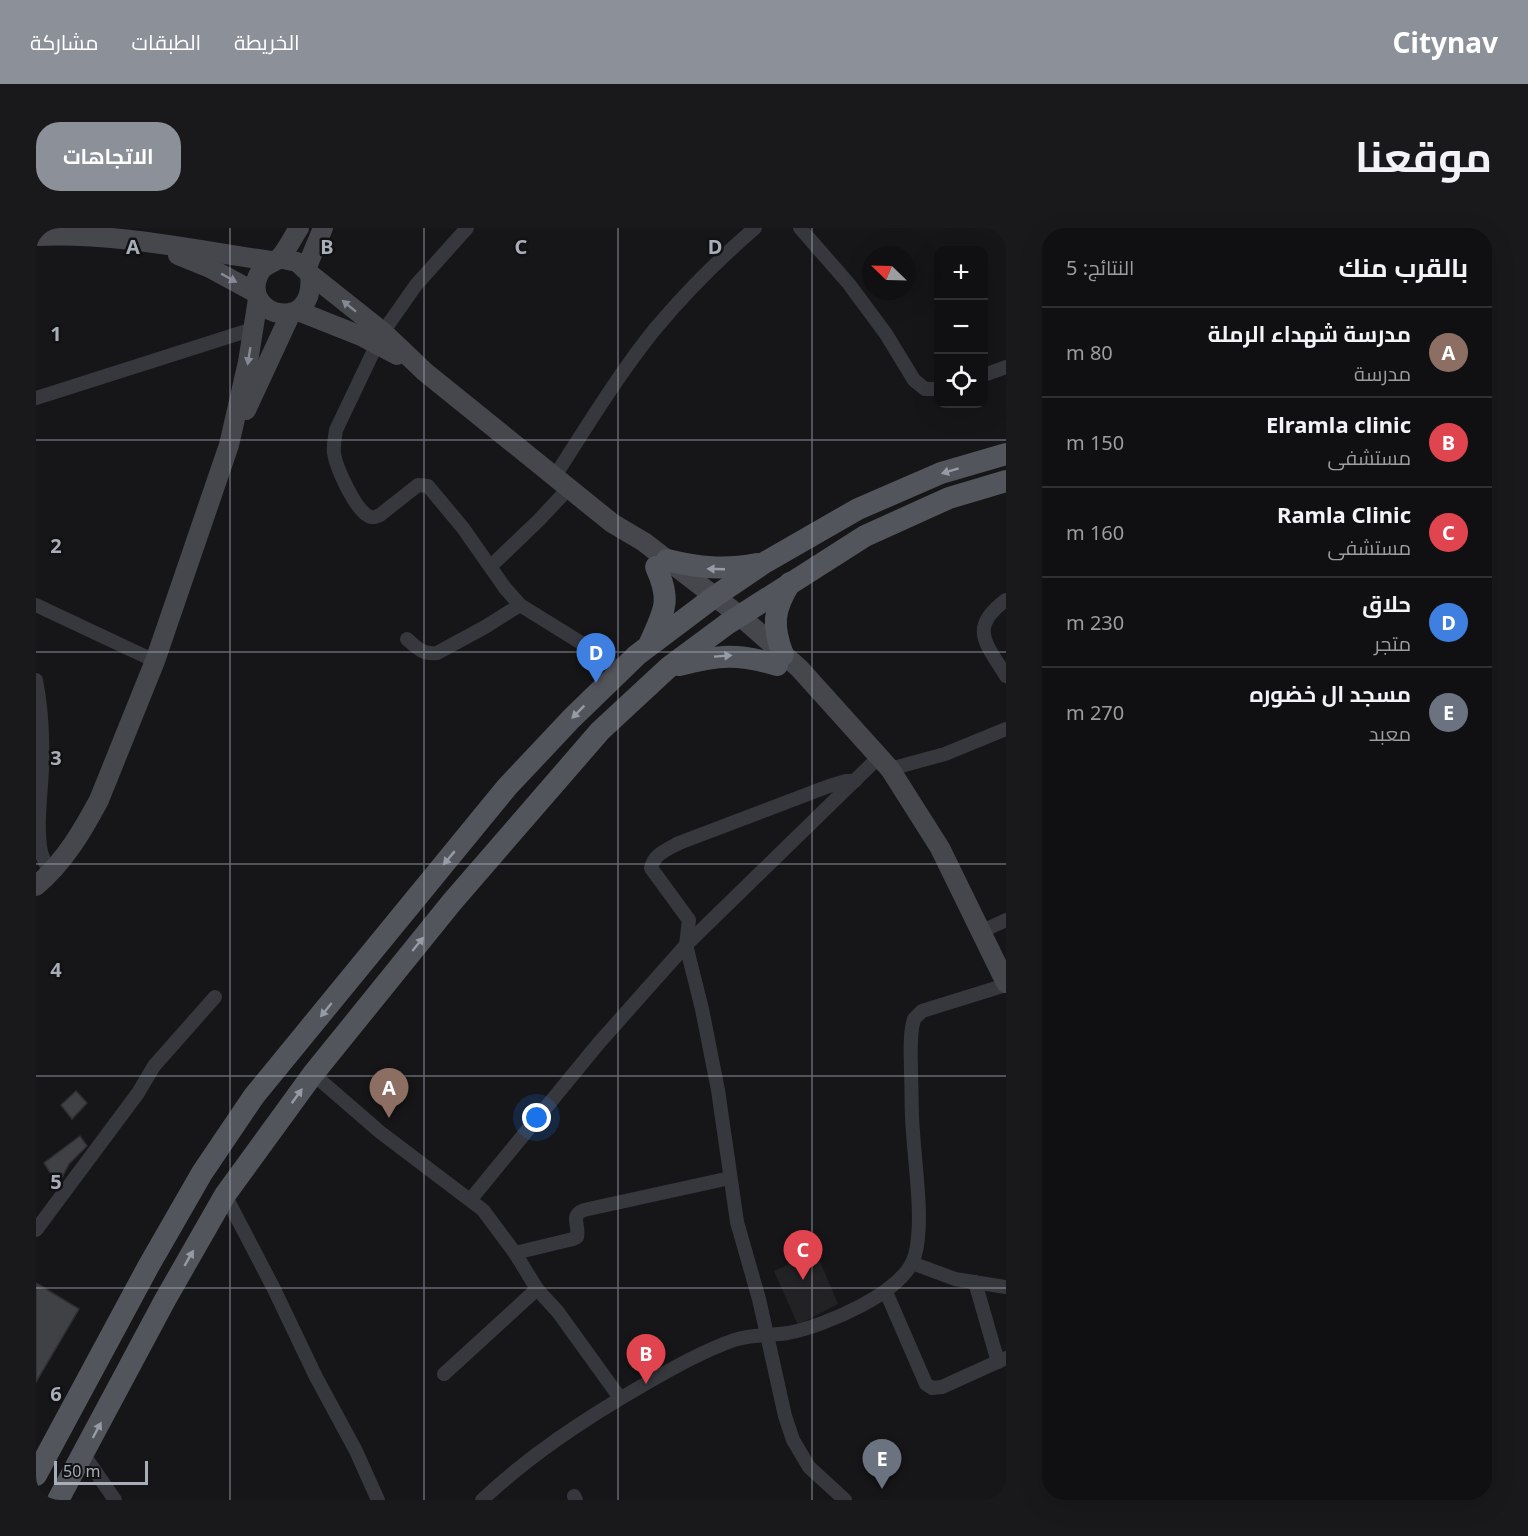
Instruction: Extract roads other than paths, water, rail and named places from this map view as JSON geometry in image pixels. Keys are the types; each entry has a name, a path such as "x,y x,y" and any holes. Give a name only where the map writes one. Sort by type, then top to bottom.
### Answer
{"main road":[{"path":"36,1475 148,1267 202,1173 254,1096 507,787 572,718 648,647 764,563 858,509 941,473 1006,454"},
{"path":"58,1500 165,1300 225,1195 313,1074 452,902 600,731 669,667 733,620 865,536 949,498 1006,481"},
{"path":"648,647 664,612 666,597 662,564 732,569 764,563"},
{"path":"669,667 713,657 734,656 780,660 776,616 783,595 791,582"}],"street":[{"path":"43,879 65,857 99,800 155,661 229,445 248,362 257,296 256,281 259,273 275,260 299,228"},
{"path":"229,445 294,312 306,302 310,294 308,272 323,228"},
{"path":"467,228 416,285 380,338 336,430 333,443 338,470 360,507 369,516 374,517 381,515 418,485 428,486 520,605 621,670"},
{"path":"491,566 539,520 620,377 654,330 721,257 754,228"},
{"path":"800,228 849,284 886,334 914,380 925,389 934,389"},
{"path":"36,236 103,233 136,241 196,262 257,296 272,312 281,314 294,312 380,338"},
{"path":"136,241 275,260 288,259 297,262 380,338 612,523 644,542 662,564 780,660 799,669 885,763 940,848 1006,984 922,1011 914,1019 910,1054 919,1211 917,1246 912,1263 886,1292 818,1325 787,1333 754,1335 683,1362 565,1432 482,1500"},
{"path":"36,398 253,329"},
{"path":"988,374 1006,367"},
{"path":"1006,600 986,617 983,634 987,646 1006,676"},
{"path":"36,605 155,661"},
{"path":"407,639 420,651 430,654 437,653 520,605"},
{"path":"36,680 42,711 38,842 43,879"},
{"path":"471,1199 598,1044 686,945 855,781 885,763 945,754 1006,729"},
{"path":"845,1500 810,1467 793,1440 785,1416 777,1371 766,1334 752,1269 737,1222 716,1078 686,945 689,923 687,917 651,869 652,862 658,855 679,843 829,786 855,781"},
{"path":"980,932 1006,921"},
{"path":"36,1230 138,1093 154,1066 216,996"},
{"path":"313,1074 380,1132 483,1209 515,1253 537,1289 558,1312 620,1398"},
{"path":"515,1253 577,1237 576,1216 584,1210 730,1178"},
{"path":"225,1195 316,1377 356,1451 378,1500"},
{"path":"912,1263 939,1274 1006,1287"},
{"path":"886,1292 926,1384 929,1387 942,1387 1002,1360 975,1282"},
{"path":"444,1374 537,1289"},
{"path":"84,1455 115,1500"}],"place":[{"name":"حلاق","path":"596,683"},
{"name":"مدرسة شهداء الرملة","path":"389,1118"},
{"name":"Ramla Clinic","path":"803,1280"},
{"name":"Elramla clinic","path":"646,1384"},
{"name":"مسجد ال خضوره","path":"882,1489"}]}
